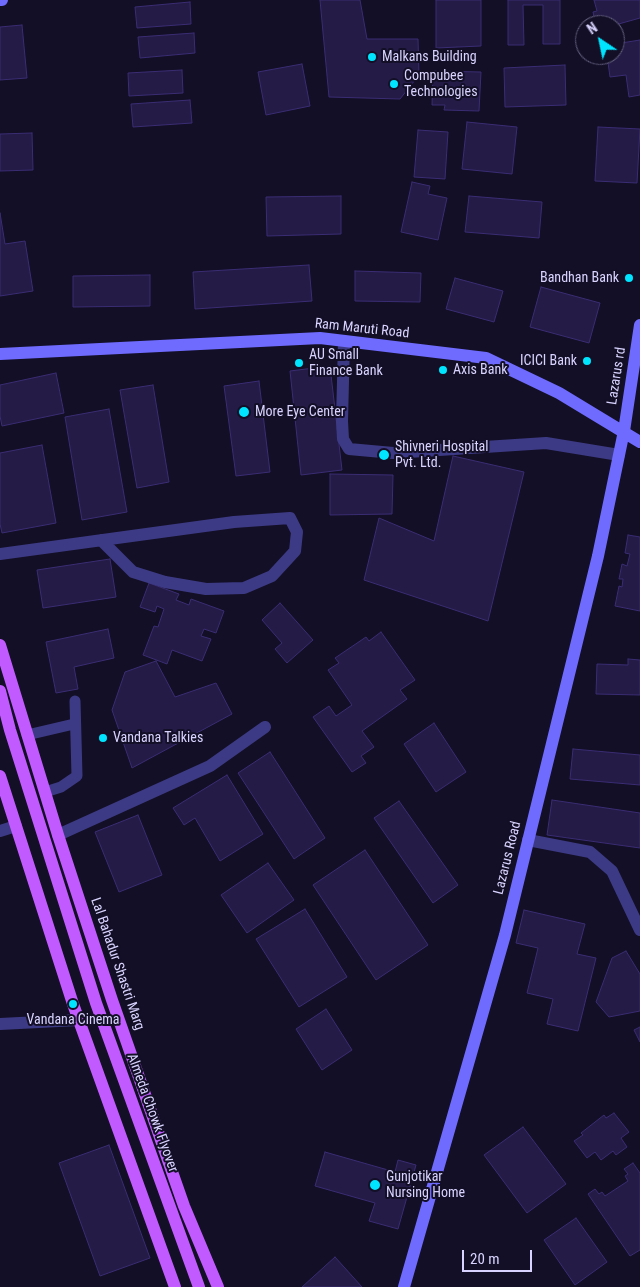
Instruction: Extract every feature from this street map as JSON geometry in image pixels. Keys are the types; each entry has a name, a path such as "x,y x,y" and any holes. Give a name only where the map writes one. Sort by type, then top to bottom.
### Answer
{"main road":[{"name":"Lazarus rd","path":"624,431 640,325"},
{"name":"Ram Maruti Road","path":"0,354 320,338 486,358 559,393 640,442"},
{"name":"Lazarus Road","path":"404,1287 505,935 598,556 624,431"},
{"name":"Lal Bahadur Shastri Marg","path":"0,645 58,835 112,1000 184,1206 218,1287"},
{"name":"Almeda Chowk Flyover","path":"0,691 10,730 96,1003 199,1287"},
{"path":"0,776 78,1020 175,1287"}],"street":[{"path":"344,341 342,421 343,439 349,449 393,453 546,443 619,455"},
{"path":"0,554 101,540 234,522 290,518 297,532 295,551 272,576 244,588 206,589 165,582 133,572 101,540"},
{"path":"58,835 210,766 265,727"},
{"path":"0,831 16,826"},
{"path":"528,840 590,852 612,871 640,930"},
{"path":"0,1024 78,1020"}],"lane":[{"path":"45,792 61,786 77,776 74,701"},
{"path":"27,735 74,724"}],"building":[{"name":"Malkans Building","path":"320,0 360,0 367,39 418,39 419,75 400,99 329,97"},
{"path":"436,0 481,0 481,46 436,48"},
{"path":"508,0 560,0 560,44 543,44 543,5 523,5 524,45 508,45"},
{"path":"594,0 640,0 640,18 625,22 625,15 594,15 593,12 597,11"},
{"path":"190,2 191,24 137,28 135,7"},
{"path":"22,25 27,78 0,80 0,27"},
{"path":"194,33 195,53 140,58 138,37"},
{"path":"640,40 640,95 629,97 626,75 610,77 608,65 625,65 625,42"},
{"path":"302,64 310,106 266,115 258,72"},
{"path":"565,65 566,105 505,107 504,68"},
{"path":"182,70 183,93 129,96 128,73"},
{"path":"433,71 481,72 479,111 444,110 445,105 432,105"},
{"path":"190,100 192,123 133,127 131,104"},
{"path":"467,122 517,127 512,174 462,169"},
{"path":"598,127 640,129 637,183 595,181"},
{"path":"418,130 448,132 445,179 414,177"},
{"path":"32,133 33,170 0,171 0,134"},
{"path":"412,182 430,186 428,194 447,198 438,240 401,232"},
{"path":"341,196 341,234 267,236 266,197"},
{"path":"469,196 542,202 539,238 465,232"},
{"path":"0,213 5,244 25,241 33,291 0,296"},
{"path":"309,265 312,301 195,309 193,272"},
{"path":"355,271 421,273 420,302 355,301"},
{"path":"150,275 150,306 73,307 73,276"},
{"path":"455,278 503,291 494,322 446,309"},
{"path":"541,287 600,303 589,343 530,327"},
{"path":"330,366 342,470 301,475 290,371"},
{"path":"56,373 64,413 2,426 0,416 0,385"},
{"path":"259,381 270,472 236,476 224,386"},
{"path":"153,385 169,482 137,488 120,390"},
{"path":"109,409 127,512 82,520 65,417"},
{"path":"42,445 56,523 2,533 0,524 0,453"},
{"path":"453,456 524,472 488,621 364,580 379,518 434,541"},
{"path":"330,474 393,475 392,514 330,515"},
{"path":"628,535 640,537 640,611 615,606 619,586 622,587 623,579 619,579 622,564 627,566 630,554 625,553"},
{"path":"110,559 116,597 43,608 37,570"},
{"path":"149,583 179,594 176,600 189,605 191,599 224,611 216,633 204,629 201,636 211,639 202,661 172,650 167,664 143,655 154,626 158,627 164,609 157,606 155,612 140,607"},
{"path":"280,603 313,640 287,663 275,649 282,643 262,620"},
{"path":"108,629 114,658 74,667 78,689 56,693 46,642"},
{"path":"381,632 415,680 400,690 407,699 362,731 374,747 361,756 366,763 352,772 313,717 329,706 336,716 352,705 328,670 339,663 335,658 366,637 369,641"},
{"path":"628,659 640,660 640,695 596,694 597,664 628,665"},
{"path":"156,661 175,697 216,683 232,714 132,768 112,710 125,672"},
{"path":"434,723 466,772 436,792 404,744"},
{"path":"573,749 640,755 640,785 570,779"},
{"path":"270,752 325,838 294,859 238,773"},
{"path":"227,775 263,834 220,861 195,818 184,825 173,808"},
{"path":"552,800 640,813 640,848 547,835"},
{"path":"399,801 458,885 433,903 374,818"},
{"path":"138,815 162,875 119,892 95,832"},
{"path":"365,850 428,945 376,980 313,885"},
{"path":"268,863 294,900 247,933 221,895"},
{"path":"305,909 347,977 299,1007 256,939"},
{"path":"524,910 585,924 577,954 596,958 578,1031 547,1024 553,999 527,993 538,948 516,943"},
{"path":"626,951 640,974 640,1011 609,1017 596,1002 612,958"},
{"path":"326,1009 352,1050 322,1070 296,1029"},
{"path":"640,1027 640,1042 634,1030"},
{"path":"614,1113 629,1132 621,1138 627,1147 616,1155 613,1151 601,1160 595,1152 587,1158 574,1141 604,1115 606,1118"},
{"path":"523,1127 566,1184 527,1213 484,1155"},
{"path":"109,1145 150,1258 100,1276 59,1163"},
{"path":"325,1152 395,1172 398,1160 416,1165 398,1229 369,1221 375,1203 315,1186"},
{"path":"633,1163 640,1173 640,1250 630,1256 588,1194 595,1189 599,1194 602,1192 605,1196 628,1181 625,1176 628,1174 624,1169"},
{"path":"576,1218 607,1262 575,1285 544,1240"},
{"path":"335,1257 362,1287 302,1287"}],"place":[{"name":"Malkans Building","path":"372,57"},
{"name":"Compubee Technologies","path":"394,84"},
{"name":"Bandhan Bank","path":"629,278"},
{"name":"ICICI Bank","path":"587,361"},
{"name":"AU Small Finance Bank","path":"299,363"},
{"name":"Axis Bank","path":"443,370"},
{"name":"More Eye Center","path":"244,412"},
{"name":"Shivneri Hospital Pvt. Ltd.","path":"384,455"},
{"name":"Vandana Talkies","path":"103,738"},
{"name":"Vandana Cinema","path":"73,1004"},
{"name":"Gunjotikar Nursing Home","path":"375,1185"}]}
